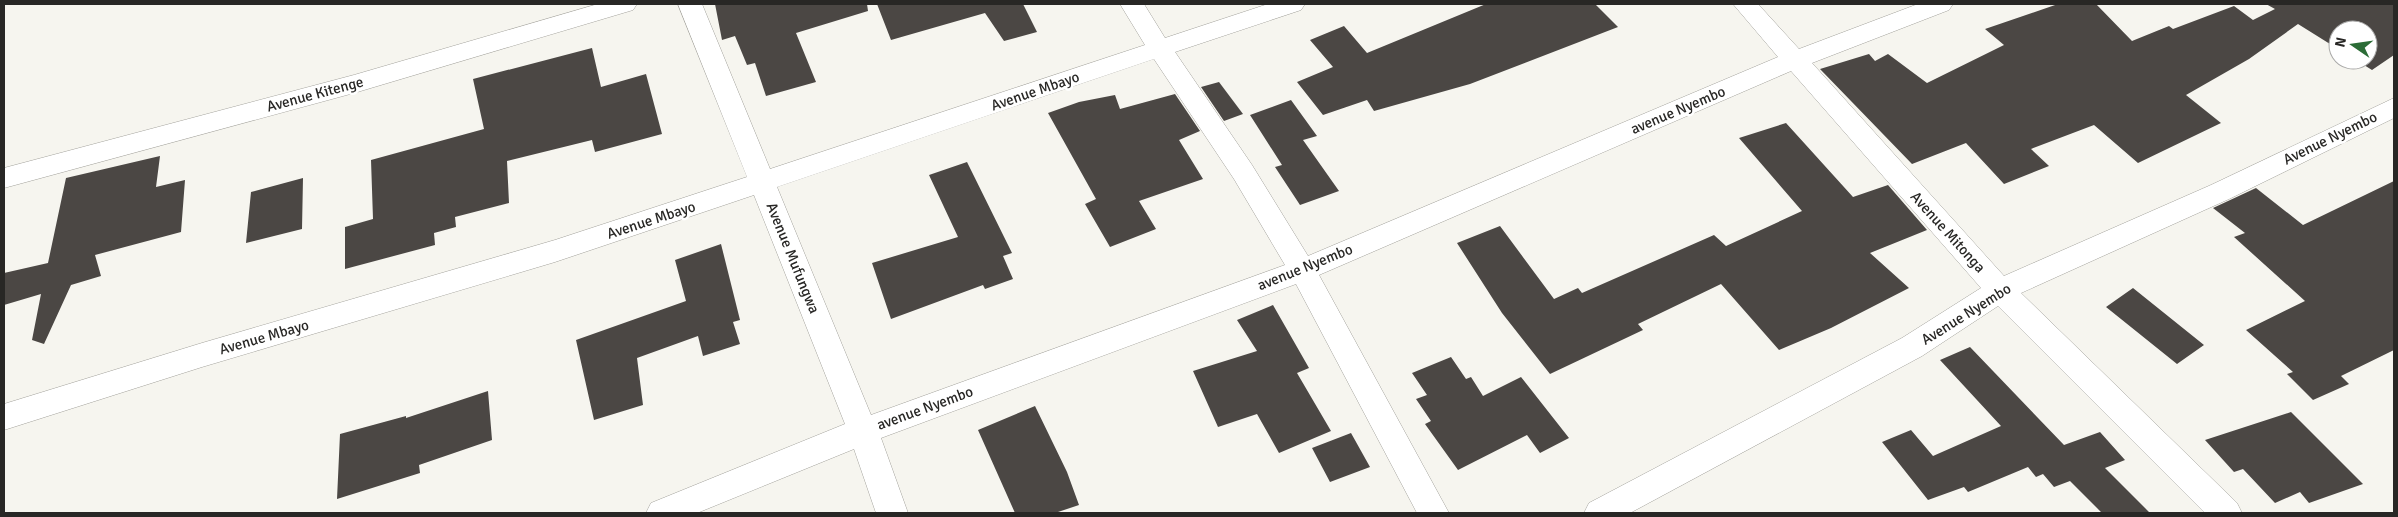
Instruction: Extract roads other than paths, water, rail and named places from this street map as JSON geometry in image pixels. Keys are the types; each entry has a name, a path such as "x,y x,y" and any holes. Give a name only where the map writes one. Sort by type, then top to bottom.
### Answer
{"street":[{"name":"Avenue Kitenge","path":"4,178 354,84 624,4"},
{"name":"Avenue Mufungwa","path":"690,4 863,430 892,513"},
{"path":"1132,4 1158,49 1242,172 1302,270 1433,513"},
{"name":"Avenue Mbayo","path":"4,416 202,355 555,251 763,183 1293,4"},
{"name":"Avenue Mitonga","path":"1745,4 2000,290 2226,513"},
{"name":"avenue Nyembo","path":"662,513 863,430 1302,270 1794,60 1941,4"},
{"name":"Avenue Nyembo","path":"1600,513 1912,347 2000,290 2220,192 2394,107"}]}
